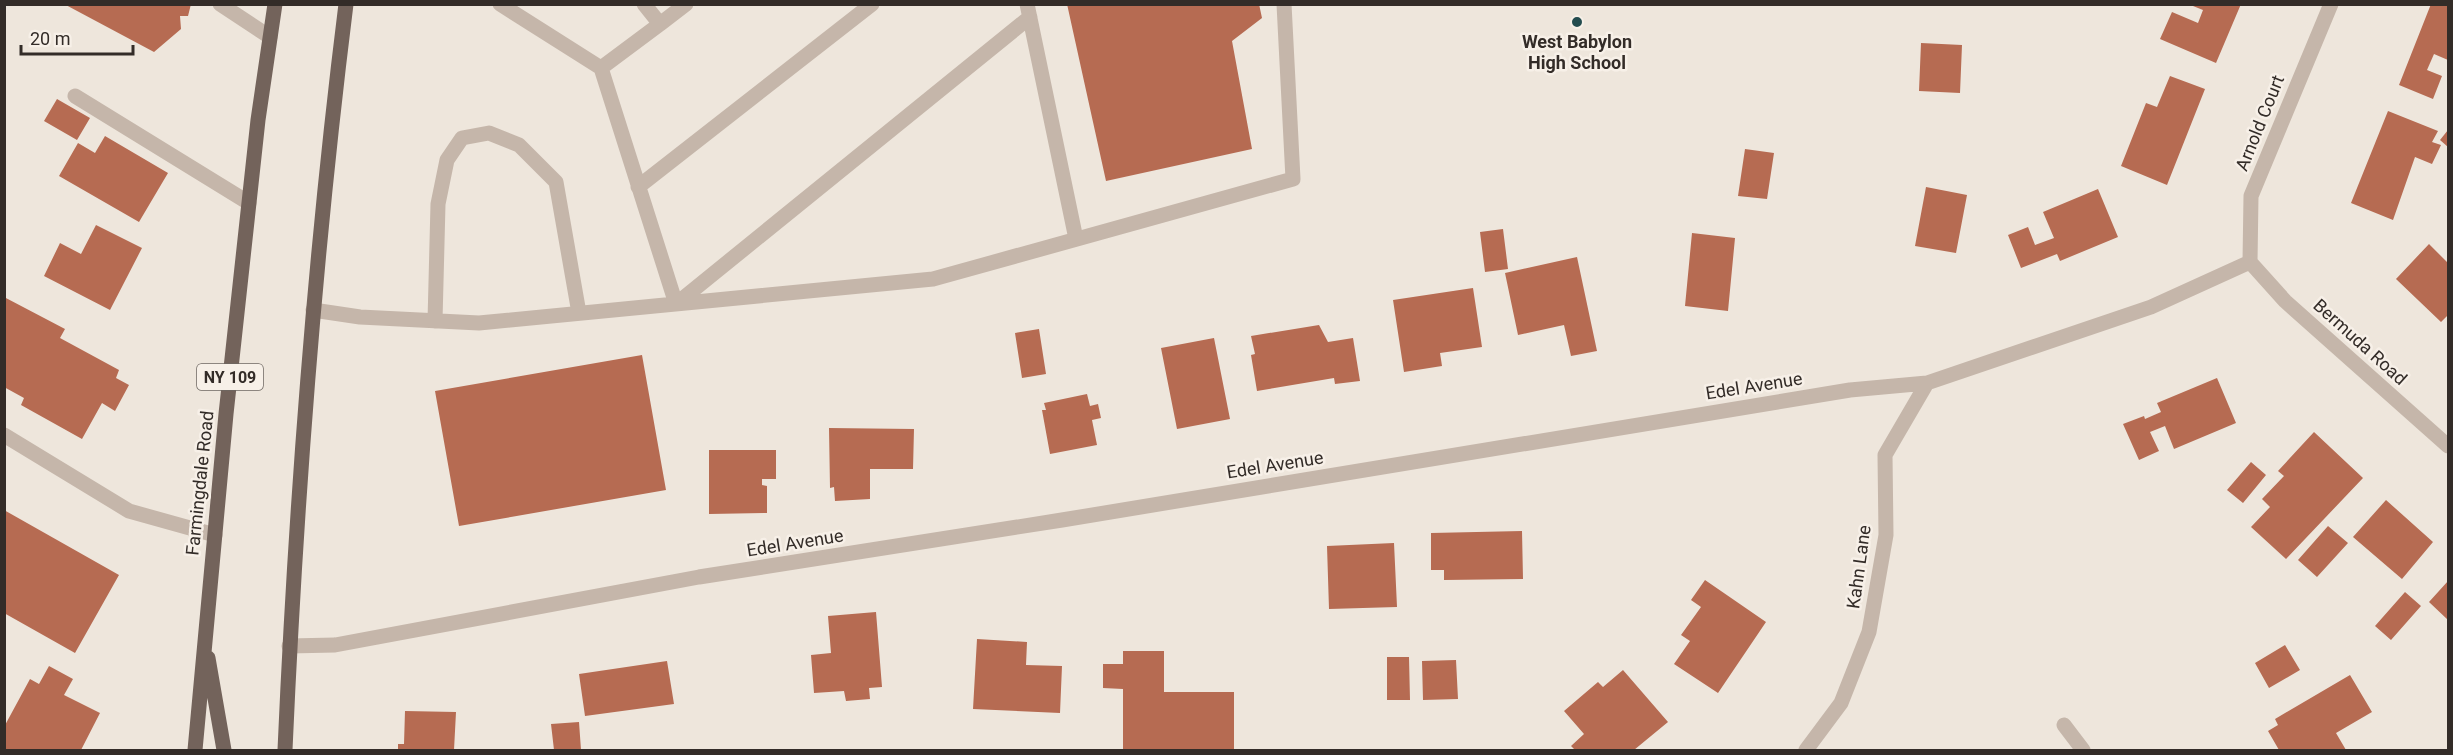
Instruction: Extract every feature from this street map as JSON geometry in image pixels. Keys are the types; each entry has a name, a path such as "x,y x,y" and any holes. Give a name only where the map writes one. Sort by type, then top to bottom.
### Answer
{"main road":[{"name":"Farmingdale Road","path":"195,750 214,535 249,203 275,4"},
{"path":"285,750 313,310 332,111 346,4"},
{"path":"204,637 224,750"}],"street":[{"path":"220,4 270,37"},
{"path":"500,4 601,68 676,304"},
{"path":"644,4 660,24"},
{"path":"601,68 686,4"},
{"path":"638,187 872,4"},
{"path":"313,310 360,317 479,323 933,279 1293,179 1284,4"},
{"name":"Arnold Court","path":"2250,262 2251,196 2331,4"},
{"path":"676,304 1028,11 1076,239"},
{"path":"75,96 249,203"},
{"path":"435,321 438,204 447,160 462,138 489,133 519,145 556,182 579,313"},
{"name":"Edel Avenue","path":"290,646 335,645 699,577 1086,516 1850,390 1927,383 2151,307 2250,262"},
{"name":"Bermuda Road","path":"2250,262 2285,301 2448,446"},
{"name":"Kahn Lane","path":"1806,750 1841,703 1869,632 1886,535 1885,455 1927,383"},
{"path":"4,435 129,511 214,535"},
{"path":"2064,725 2083,750"}],"building":[{"path":"64,4 191,4 188,16 180,16 181,29 154,52"},
{"path":"1067,4 1259,4 1262,18 1232,41 1252,149 1106,181"},
{"path":"2188,4 2241,4 2216,63 2160,39 2172,12 2198,23 2203,10"},
{"path":"2431,4 2448,4 2448,60 2434,54 2427,70 2442,76 2433,99 2399,85"},
{"path":"1921,43 1962,45 1960,93 1919,91"},
{"path":"2170,76 2205,89 2167,185 2121,166 2146,103 2157,107"},
{"path":"57,99 90,118 77,140 44,121"},
{"path":"2388,111 2438,131 2432,142 2441,145 2432,164 2415,157 2393,220 2351,203"},
{"path":"2448,130 2448,147 2440,140"},
{"path":"105,136 168,173 139,222 59,176 78,143 95,153"},
{"path":"1745,149 1774,153 1767,199 1738,196"},
{"path":"1926,187 1967,195 1956,253 1915,246"},
{"path":"2098,189 2118,237 2060,261 2057,254 2021,268 2008,235 2028,227 2035,245 2054,238 2043,212"},
{"path":"96,225 142,248 110,310 44,276 60,243 81,254"},
{"path":"1503,229 1508,269 1485,272 1480,232"},
{"path":"1692,233 1735,238 1728,311 1685,306"},
{"path":"2429,244 2448,263 2448,315 2441,322 2396,279"},
{"path":"1577,257 1597,351 1571,356 1564,325 1518,335 1505,273"},
{"path":"1473,288 1482,347 1440,353 1442,366 1404,372 1393,300"},
{"path":"4,297 65,329 60,338 119,370 116,378 129,385 115,411 102,403 82,439 21,405 24,398 4,387"},
{"path":"1319,325 1328,342 1353,338 1360,381 1335,384 1334,378 1257,391 1251,355 1255,354 1251,336"},
{"path":"1039,329 1046,374 1022,378 1015,333"},
{"path":"1214,338 1230,419 1177,429 1161,348"},
{"path":"642,355 666,490 459,526 435,391"},
{"path":"2217,378 2236,423 2174,449 2165,426 2150,432 2159,451 2139,460 2123,424 2144,416 2145,419 2161,412 2157,403"},
{"path":"1087,394 1090,406 1098,404 1101,418 1092,420 1097,445 1050,454 1042,410 1046,410 1044,403"},
{"path":"829,428 914,429 913,469 870,469 870,499 835,501 834,487 830,488"},
{"path":"2314,432 2363,478 2286,559 2251,527 2270,507 2262,499 2284,476 2278,471"},
{"path":"709,450 776,450 776,479 762,479 762,485 767,486 767,513 709,514"},
{"path":"2251,462 2266,475 2243,503 2227,490"},
{"path":"2386,500 2433,542 2402,579 2353,537"},
{"path":"4,510 119,575 75,653 4,613"},
{"path":"2328,526 2348,543 2317,577 2298,560"},
{"path":"1522,531 1523,579 1444,580 1444,570 1431,570 1431,533"},
{"path":"1394,543 1397,607 1329,609 1327,546"},
{"path":"1705,580 1766,622 1718,693 1674,664 1690,641 1681,635 1701,607 1691,600"},
{"path":"2448,581 2448,620 2429,602"},
{"path":"2405,592 2421,606 2391,640 2375,626"},
{"path":"876,612 882,687 869,688 870,699 846,701 844,691 814,693 811,655 831,653 828,616"},
{"path":"977,639 1027,642 1026,665 1062,666 1060,713 973,709"},
{"path":"2285,645 2300,670 2269,688 2255,663"},
{"path":"1123,651 1164,651 1164,692 1234,692 1234,750 1123,750 1123,689 1103,688 1103,664 1123,664"},
{"path":"1387,657 1409,657 1410,700 1387,700"},
{"path":"1456,660 1458,699 1423,700 1422,661"},
{"path":"667,661 674,704 585,716 579,674"},
{"path":"49,666 73,679 64,695 100,713 81,750 4,750 4,727 30,679 39,684"},
{"path":"1623,670 1668,722 1634,750 1575,750 1571,746 1584,734 1564,711 1598,682 1603,687"},
{"path":"2350,675 2372,712 2336,733 2346,750 2279,750 2268,731 2278,725 2275,719"},
{"path":"405,711 456,712 454,750 398,750 398,744 404,744"},
{"path":"579,722 581,750 554,750 551,724"}],"place":[{"name":"West Babylon High School","path":"1577,22"}]}
